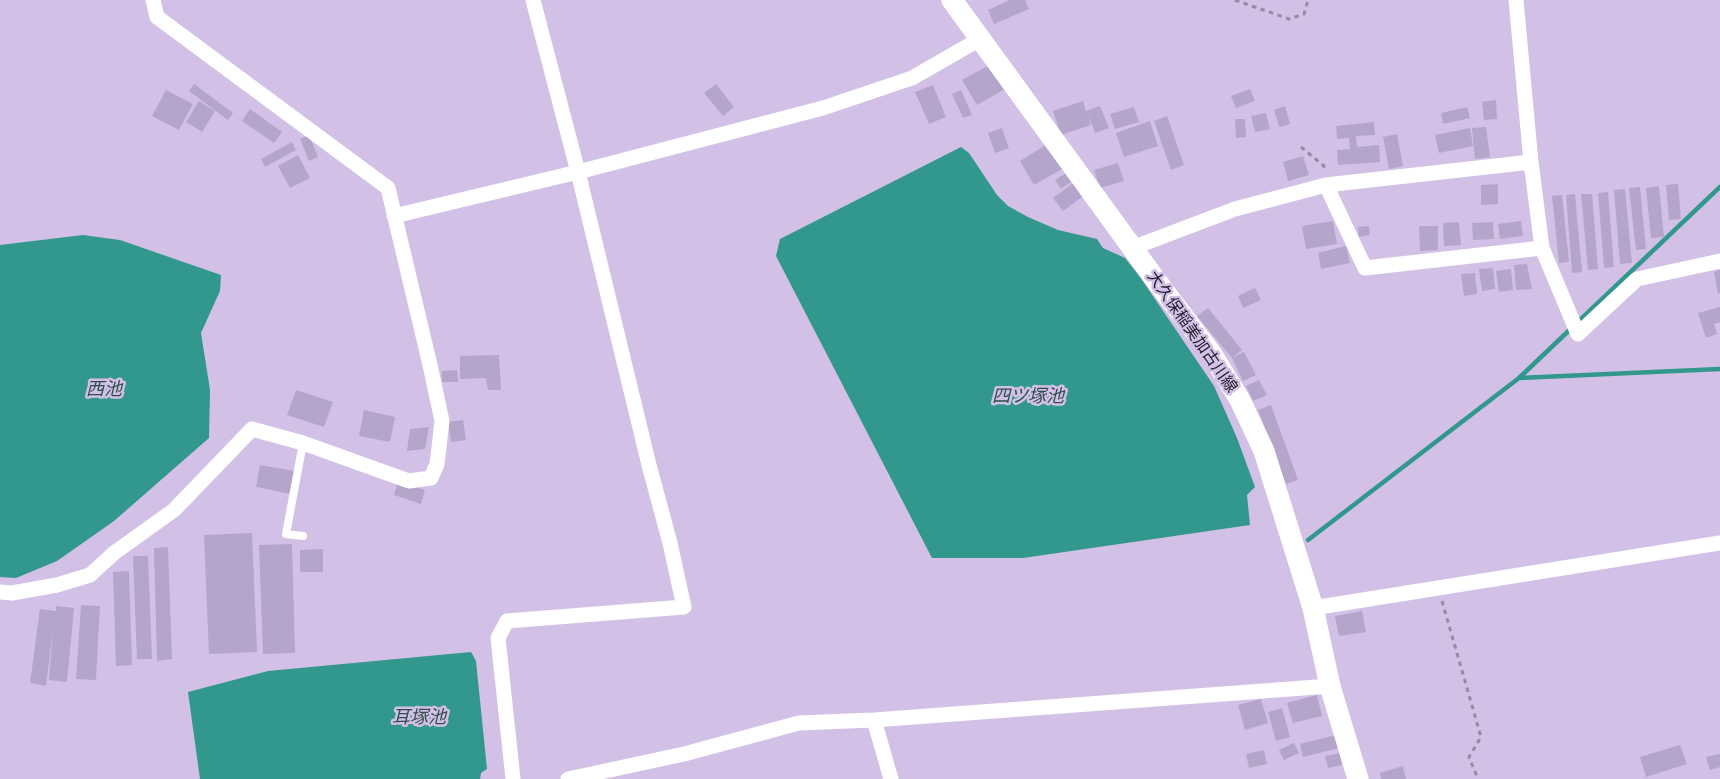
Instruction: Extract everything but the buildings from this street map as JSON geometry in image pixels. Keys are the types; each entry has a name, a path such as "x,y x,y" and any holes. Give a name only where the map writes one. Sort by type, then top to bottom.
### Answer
{"main road":[{"name":"大久保稲美加古川線","path":"952,0 1211,353 1240,400 1264,451 1313,608 1330,686 1358,779"}],"street":[{"path":"0,592 57,585 90,575 114,553 174,510 252,429 303,442 410,481 431,478 437,464 442,421 388,188 157,16 153,0"},
{"path":"513,779 498,638 507,621 684,607 578,172 533,0"},
{"path":"1516,0 1530,162 1542,248 1578,334 1637,279 1720,261"},
{"path":"394,216 578,172 833,105 912,78 980,39"},
{"path":"1132,248 1235,209 1326,185 1530,162"},
{"path":"1326,185 1365,268 1542,248"},
{"path":"1313,608 1720,543"},
{"path":"568,779 684,754 799,723 874,720 1330,686"},
{"path":"874,720 891,779"}],"lane":[{"path":"303,442 286,534 303,536"}],"path":[{"path":"1234,0 1289,20 1304,14 1308,0"},
{"path":"1301,147 1324,166 1326,185"},
{"path":"1438,588 1481,736 1469,757 1478,779"}],"water":[{"name":"四ツ塚池","path":"961,147 969,153 997,195 1008,206 1058,230 1097,239 1103,248 1125,258 1140,277 1214,386 1255,487 1247,495 1250,525 1023,558 932,558 776,256 780,239"},
{"name":"西池","path":"83,235 120,240 221,275 220,291 201,333 210,390 209,438 114,521 57,561 16,578 0,577 0,245"},
{"name":"耳塚池","path":"471,652 476,661 487,769 481,773 480,779 200,779 188,692 268,671"}],"waterway":[{"path":"1308,540 1519,378 1720,187"},
{"path":"1519,378 1720,369"}]}
